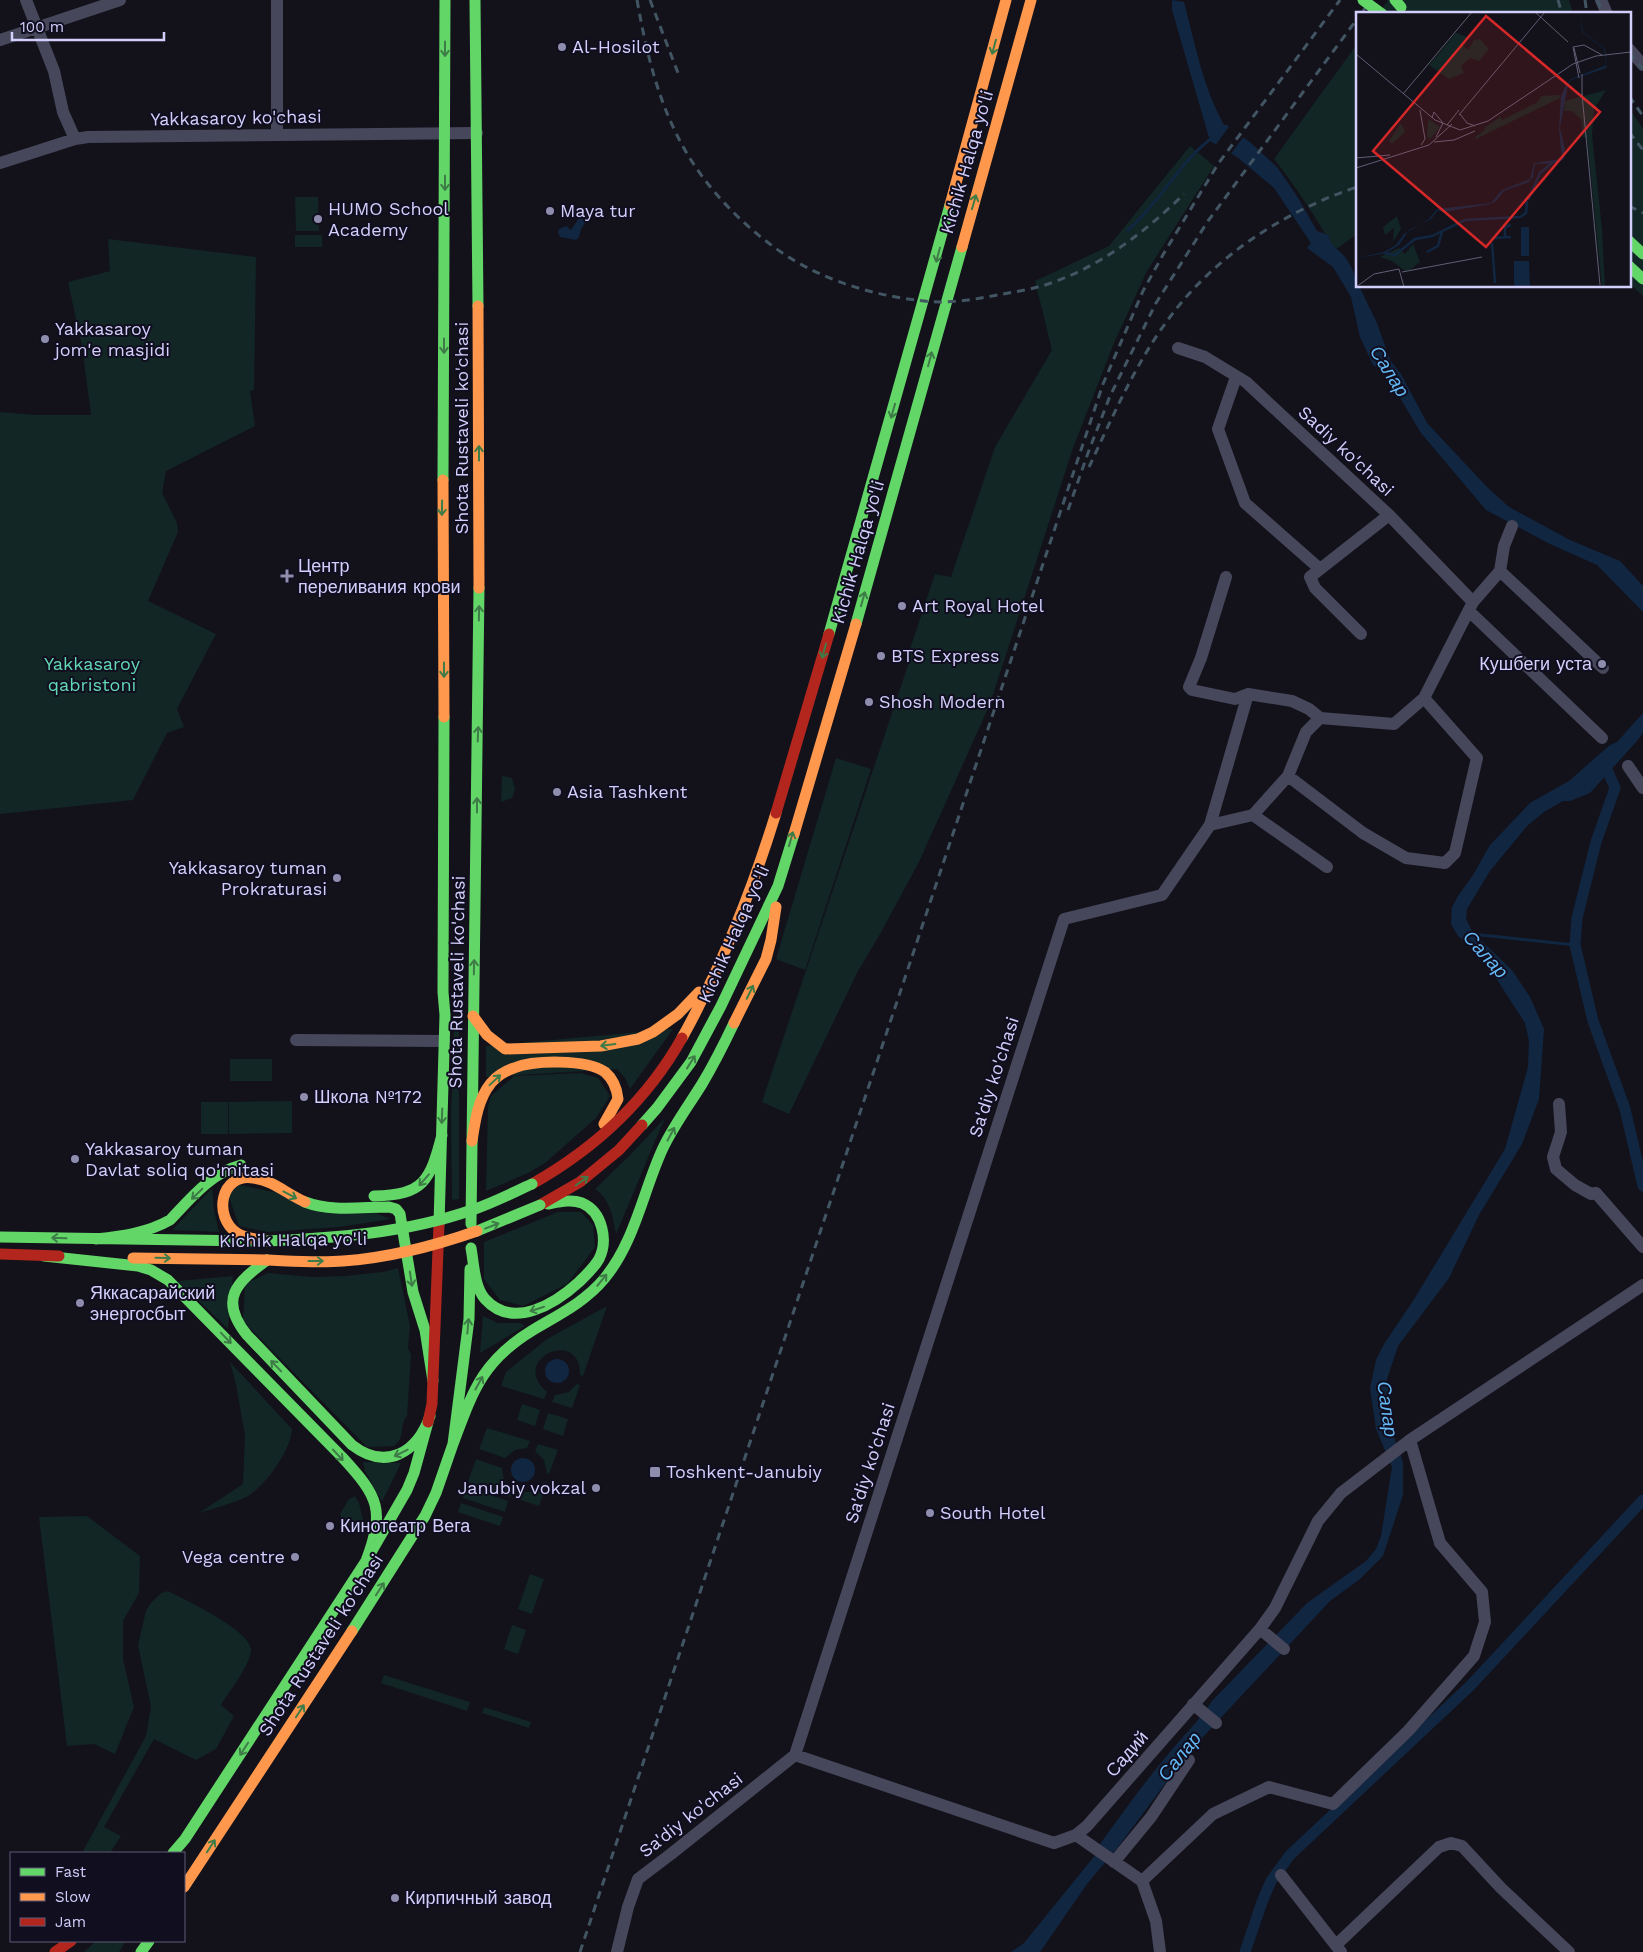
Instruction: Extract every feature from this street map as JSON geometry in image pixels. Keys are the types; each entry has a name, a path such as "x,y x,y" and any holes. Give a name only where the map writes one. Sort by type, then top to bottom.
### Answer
{"main road":[{"name":"Shota Rustaveli ko'chasi","path":"174,1852 185,1839 366,1561 407,1490 417,1465 430,1416 433,1381 444,1041 444,610 442,552 445,0"},
{"name":"Shota Rustaveli ko'chasi","path":"185,1885 353,1630 425,1516 436,1493 453,1444 463,1376 471,1248 480,530 475,0"},
{"name":"Kichik Halqa yo'li","path":"0,1237 96,1240 267,1241 344,1237 405,1228 472,1210 532,1184 558,1170 579,1156 610,1128 660,1072 687,1029 717,973 758,874 925,301 1006,0"},
{"name":"Kichik Halqa yo'li","path":"0,1254 345,1261 398,1253 478,1231 540,1205 580,1182 619,1150 657,1108 691,1062 721,1006 778,886 853,633 1031,0"},
{"path":"1363,0 1379,12"},
{"path":"960,171 981,177"},
{"path":"1630,242 1643,254"},
{"path":"1630,267 1643,279"},
{"path":"831,627 853,633"},
{"path":"453,1444 476,1387 492,1362 531,1331 560,1315 588,1296 604,1278 620,1254 663,1149 678,1120 721,1052 766,958 773,932 778,886"},
{"path":"473,1016 482,1031 494,1044 505,1049 614,1045 643,1037 659,1028 682,1010 717,973"},
{"path":"472,1141 478,1112 486,1090 491,1082 503,1073 516,1067 535,1065 589,1066 602,1070 610,1076 616,1084 618,1099 605,1122 579,1156"},
{"path":"365,1196 395,1196 417,1188 424,1182 433,1168 442,1135"},
{"path":"96,1240 131,1234 161,1225 170,1220 220,1172 235,1166 252,1165"},
{"path":"265,1169 300,1188 315,1194 326,1195"},
{"path":"267,1241 241,1235 227,1222 222,1210 222,1198 225,1188 234,1181 250,1176 255,1177 313,1205 389,1207 396,1209 400,1214 413,1292 425,1330 433,1381"},
{"path":"471,1248 479,1288 485,1298 499,1311 513,1314 526,1313 557,1301 592,1269 600,1256 603,1236 601,1226 594,1213 589,1207 581,1203 566,1201 540,1205"},
{"path":"44,1256 138,1266 158,1273 174,1286 304,1418 360,1478 376,1506 378,1515 376,1535 366,1561"},
{"path":"267,1260 239,1283 234,1299 237,1320 247,1335 352,1445 370,1456 389,1458 397,1456 420,1439 430,1416"},
{"path":"55,1952 70,1942"},
{"path":"63,1952 75,1942"}],"street":[{"path":"26,0 54,71 63,112 75,139"},
{"path":"0,40 120,0"},
{"path":"277,0 277,135"},
{"path":"1601,0 1606,12"},
{"path":"1630,50 1643,65"},
{"name":"Yakkasaroy ko'chasi","path":"0,163 75,139 88,137 476,133"},
{"name":"Sadiy ko'chasi","path":"1178,348 1205,357 1246,382 1389,515 1471,606 1602,738"},
{"path":"1236,377 1218,429 1245,503 1320,569"},
{"path":"1361,634 1315,588 1310,576 1389,515"},
{"path":"1226,577 1190,687 1192,690 1235,698 1248,694 1292,701 1320,718 1394,724 1424,698 1471,606 1500,571 1504,546 1512,526"},
{"path":"1500,571 1603,668"},
{"path":"1248,694 1210,825 1253,815 1288,776 1306,732 1320,718"},
{"path":"1288,776 1363,833 1406,858 1445,863 1455,853 1477,758 1424,698"},
{"path":"1628,766 1643,788"},
{"path":"1253,815 1327,867"},
{"name":"Sa'diy ko'chasi","path":"617,1952 628,1908 638,1879 794,1755 1064,919 1162,895 1210,825"},
{"path":"296,1040 444,1041"},
{"path":"1559,1104 1561,1132 1553,1157 1556,1169 1575,1185 1591,1194 1596,1193 1643,1247"},
{"name":"Садий","path":"794,1755 1054,1843 1076,1835 1095,1818 1260,1628 1275,1608 1318,1521 1340,1493 1406,1443 1643,1284"},
{"path":"1142,1881 1212,1814 1269,1787 1333,1804 1408,1731 1474,1656 1485,1622 1482,1592 1440,1543 1406,1443"},
{"path":"1260,1628 1284,1649"},
{"path":"1193,1704 1216,1723"},
{"path":"1112,1861 1151,1817 1189,1760"},
{"path":"1076,1835 1142,1881 1156,1921 1160,1952"},
{"path":"1281,1875 1338,1949 1439,1847 1451,1843 1462,1846 1501,1888 1569,1952"}],"green space":[{"path":"1388,0 1569,0 1572,12 1379,12"},
{"path":"1356,45 1356,235 1338,248 1333,247 1305,202 1274,159"},
{"path":"1630,110 1643,129 1643,296 1630,284"},
{"path":"1190,146 1214,166 1147,271 1114,343 1073,448 990,704 919,862 857,973 789,1114 762,1102 910,659 908,655 935,574 951,577 995,447 1052,350 1035,281 1109,246"},
{"path":"295,197 318,197 319,231 296,231"},
{"path":"295,235 322,235 322,247 295,247"},
{"name":"Yakkasaroy qabristoni","path":"108,239 256,257 254,390 250,391 255,426 166,471 162,493 177,523 178,532 148,601 216,634 177,709 184,727 167,733 133,800 0,814 0,412 36,415 91,415 82,346 68,282 110,271"},
{"path":"836,758 871,769 805,970 776,959"},
{"path":"502,776 512,778 515,789 512,798 501,802"},
{"path":"454,1023 459,1023 459,1199 452,1200 451,1116"},
{"path":"673,1029 630,1089 625,1078 617,1069 486,1077 486,1046"},
{"path":"230,1059 272,1059 272,1081 230,1081"},
{"path":"581,1073 598,1078 610,1096 596,1118 545,1163 528,1173 486,1191 488,1107 491,1096 514,1076"},
{"path":"292,1101 292,1133 229,1134 229,1102"},
{"path":"201,1102 228,1102 228,1134 201,1134"},
{"path":"665,1118 616,1234 607,1203 595,1189"},
{"path":"239,1185 375,1213 391,1219 339,1227 267,1232 239,1226 228,1194"},
{"path":"212,1188 219,1232 172,1230"},
{"path":"558,1212 581,1212 593,1225 595,1247 567,1284 523,1306 500,1300 484,1279 484,1242"},
{"path":"398,1268 410,1326 408,1348 411,1355 407,1416 404,1420 400,1438 394,1446 367,1447 243,1321 245,1284 268,1273 314,1277 345,1276 383,1272"},
{"path":"233,1276 228,1329 178,1281"},
{"path":"607,1306 583,1376 580,1375 577,1360 570,1352 560,1350 549,1353 541,1359 536,1369 537,1380 547,1392 544,1399 501,1386 506,1372 547,1339"},
{"path":"483,1316 498,1323 520,1323 525,1326 480,1353"},
{"path":"230,1362 292,1429 291,1438 269,1477 253,1492 235,1502 199,1513 243,1484 245,1435"},
{"path":"577,1384 580,1385 572,1408 552,1402 555,1395 569,1392"},
{"path":"522,1404 540,1410 535,1426 517,1420"},
{"path":"548,1413 568,1419 563,1436 543,1429"},
{"path":"487,1428 530,1441 527,1448 515,1450 505,1458 479,1449"},
{"path":"538,1444 558,1450 549,1474 547,1473 544,1460 535,1451"},
{"path":"476,1459 502,1468 504,1480 513,1490 510,1497 468,1482"},
{"path":"363,1462 401,1463 382,1502 365,1471"},
{"path":"544,1482 547,1483 539,1506 518,1499 521,1492 531,1492"},
{"path":"466,1487 508,1501 505,1512 463,1498"},
{"path":"355,1496 359,1503 364,1524 359,1532 342,1520 340,1514 349,1499"},
{"path":"461,1503 503,1517 500,1526 458,1512"},
{"path":"87,1516 140,1556 139,1593 123,1621 123,1659 134,1707 115,1754 94,1744 67,1746 39,1517"},
{"path":"530,1574 544,1579 532,1614 518,1609"},
{"path":"168,1591 217,1617 241,1634 249,1643 251,1651 247,1664 221,1705 234,1716 216,1749 196,1760 154,1739 104,1827 121,1836 111,1852 83,1852 146,1736 151,1707 138,1645 146,1611 161,1593"},
{"path":"512,1625 526,1630 518,1654 504,1649"},
{"path":"384,1675 470,1702 467,1711 381,1683"},
{"path":"484,1707 531,1722 529,1728 482,1713"},
{"path":"95,1942 125,1942 119,1952 84,1952"}],"water":[{"name":"Салар","path":"1172,0 1184,2 1210,96 1224,125 1227,125 1251,143 1277,167 1297,196 1317,231 1328,235 1333,245 1347,260 1355,275 1356,288 1360,288 1377,323 1390,360 1401,374 1427,423 1488,488 1509,507 1570,540 1620,561 1643,586 1643,612 1597,565 1550,544 1486,510 1421,433 1384,371 1373,365 1360,337 1351,297 1333,267 1307,248 1311,243 1274,188 1237,157 1210,141 1172,10"},
{"path":"579,218 586,221 576,240 560,237 559,229 566,226 571,230"},
{"name":"Салар","path":"1643,713 1643,733 1637,741 1590,793 1570,801 1563,801 1544,812 1527,826 1490,871 1467,909 1466,919 1473,933 1512,970 1530,997 1544,1029 1539,1099 1522,1144 1479,1215 1449,1278 1398,1346 1387,1379 1394,1437 1403,1462 1403,1495 1383,1556 1360,1579 1330,1601 1188,1753 1118,1847 1087,1884 1040,1952 1011,1952 1024,1943 1101,1848 1100,1844 1136,1794 1212,1701 1307,1603 1366,1561 1376,1549 1381,1536 1392,1467 1376,1429 1370,1388 1376,1360 1384,1344 1413,1301 1505,1149 1528,1067 1529,1041 1525,1023 1481,955 1458,936 1451,924 1452,907 1490,845 1530,803 1569,781 1610,745 1617,742"},
{"path":"557,1359 566,1362 569,1371 566,1380 557,1383 548,1380 545,1371 548,1362"},
{"path":"523,1458 532,1461 535,1470 532,1479 523,1482 514,1479 511,1470 514,1461"}],"pier":[{"path":"1231,124 1245,135 1229,156 1214,147"}],"waterway":[{"path":"1128,230 1150,208 1189,159 1212,138"},
{"name":"Салар","path":"1606,767 1615,788 1596,842 1577,918 1575,945 1593,1021 1625,1109 1643,1186"},
{"path":"1472,934 1575,945"},
{"name":"Салар","path":"1245,1952 1271,1881 1290,1855 1470,1686 1643,1500"}],"railway":[{"path":"637,0 650,62 663,103 680,141 702,176 744,223 777,250 812,270 852,286 881,294 934,302 973,299 1035,288 1072,275 1107,256 1140,233 1184,194"},
{"path":"650,0 678,73"},
{"path":"580,1952 1103,384 1143,291 1218,164 1340,0"},
{"path":"1362,12 1371,0"},
{"path":"1558,0 1561,12"},
{"path":"1585,0 1587,12"},
{"path":"1597,0 1603,12"},
{"path":"1068,510 1110,396 1156,303 1208,221 1356,20"},
{"path":"1630,54 1643,69"},
{"path":"1630,97 1643,116"},
{"path":"1630,133 1643,150"},
{"path":"1089,467 1146,352 1170,317 1208,274 1253,238 1278,223 1330,197 1356,187"},
{"path":"1630,206 1643,213"}],"traffic: fast":[{"path":"443,480 445,0"},
{"path":"475,0 478,306"},
{"path":"1363,0 1379,12"},
{"path":"1395,0 1401,7"},
{"path":"829,634 950,205"},
{"path":"1630,242 1643,254"},
{"path":"856,624 962,247"},
{"path":"1630,267 1643,279"},
{"path":"471,1224 479,588"},
{"path":"439,1224 445,1015 443,992 444,717"},
{"path":"642,1125 691,1062 721,1006 778,886 794,834"},
{"path":"453,1444 481,1379 502,1353 533,1330 571,1308 588,1295 615,1265 638,1216 663,1148 719,1054 734,1023"},
{"path":"374,1196 404,1193 422,1182 433,1164 442,1135"},
{"path":"96,1239 143,1231 170,1220 211,1180 241,1165"},
{"path":"267,1241 345,1236 422,1224 480,1207 532,1184"},
{"path":"471,1248 475,1275 481,1294 496,1308 508,1313 521,1313 546,1305 569,1290 590,1271 599,1259 603,1244 602,1228 599,1220 589,1207 574,1201 548,1204"},
{"path":"305,1202 336,1208 389,1207 396,1209 400,1214 413,1292 425,1330 433,1381"},
{"path":"477,1231 540,1205"},
{"path":"0,1237 251,1241"},
{"path":"44,1256 138,1266 151,1270 168,1280 342,1457 364,1483 371,1494 377,1516 372,1544 366,1561"},
{"path":"267,1260 247,1276 235,1292 233,1301 238,1322 247,1335 352,1445 365,1453 377,1457 399,1454 417,1440 430,1416"},
{"path":"352,1631 425,1516 436,1493 453,1444 469,1319 470,1269"},
{"path":"174,1852 185,1839 366,1561 407,1490 414,1473 428,1422"},
{"path":"141,1952 148,1942"}],"traffic: slow":[{"path":"950,205 1006,0"},
{"path":"962,247 1031,0"},
{"path":"478,306 479,588"},
{"path":"443,480 444,717"},
{"path":"794,834 856,624"},
{"path":"682,1038 697,1011 735,928 757,871 776,813"},
{"path":"734,1023 766,959 776,907"},
{"path":"473,1016 487,1035 505,1049 601,1046 638,1039 653,1032 678,1014 699,992"},
{"path":"472,1141 480,1103 491,1083 507,1071 534,1063 573,1063 586,1065 605,1072 614,1084 618,1099 604,1124"},
{"path":"267,1241 244,1236 229,1226 223,1207 227,1189 233,1182 242,1178 260,1179 305,1202"},
{"path":"267,1260 324,1262 377,1257 444,1242 477,1231"},
{"path":"133,1258 267,1260"},
{"path":"185,1885 352,1631"}],"traffic: jam":[{"path":"776,813 829,634"},
{"path":"532,1184 577,1155 617,1121 653,1082 682,1038"},
{"path":"540,1205 580,1182 619,1150 642,1125"},
{"path":"428,1422 432,1404 439,1224"},
{"path":"0,1254 59,1256"},
{"path":"55,1952 70,1942"}],"place":[{"name":"Al-Hosilot","path":"562,47"},
{"name":"Maya tur","path":"550,211"},
{"name":"HUMO School Academy","path":"318,219"},
{"name":"Yakkasaroy jom'e masjidi","path":"45,339"},
{"name":"Центр переливания крови","path":"287,576"},
{"name":"Art Royal Hotel","path":"902,606"},
{"name":"BTS Express","path":"881,656"},
{"name":"Кушбеги уста","path":"1602,664"},
{"name":"Shosh Modern","path":"869,702"},
{"name":"Asia Tashkent","path":"557,792"},
{"name":"Yakkasaroy tuman Prokraturasi","path":"337,878"},
{"name":"Школа №172","path":"304,1097"},
{"name":"Yakkasaroy tuman Davlat soliq qo'mitasi","path":"75,1159"},
{"name":"Яккасарайский энергосбыт","path":"80,1303"},
{"name":"Toshkent-Janubiy","path":"655,1472"},
{"name":"Janubiy vokzal","path":"596,1488"},
{"name":"South Hotel","path":"930,1513"},
{"name":"Кинотеатр Вега","path":"330,1526"},
{"name":"Vega centre","path":"295,1557"},
{"name":"Кирпичный завод","path":"395,1898"}]}
